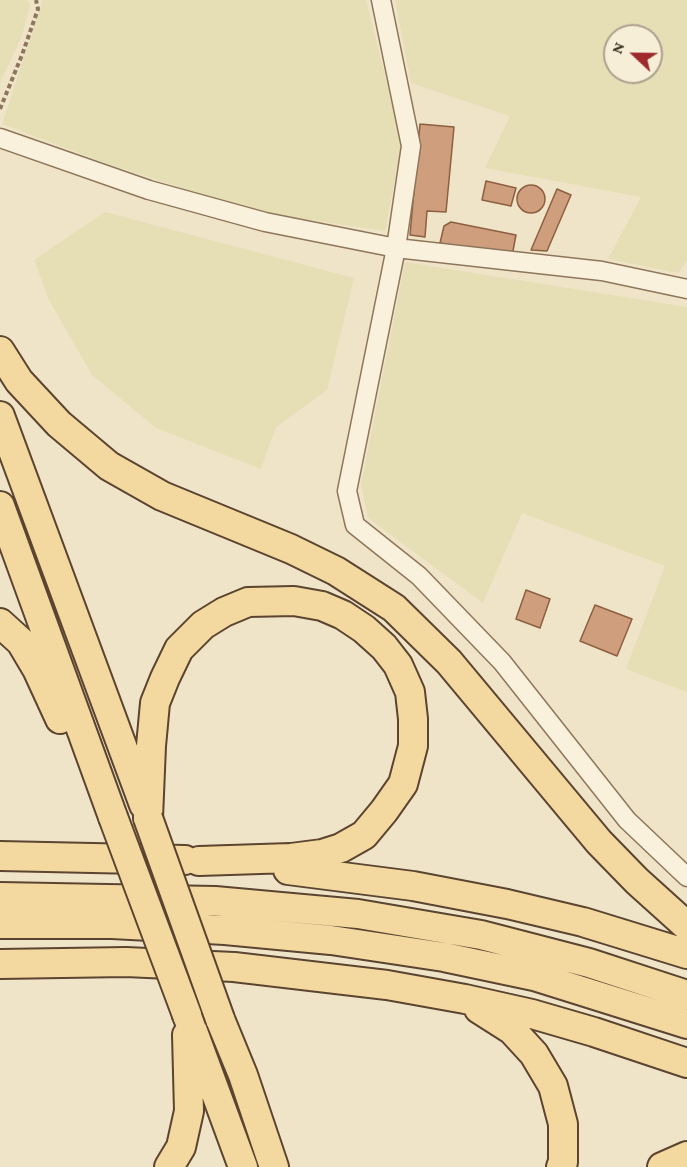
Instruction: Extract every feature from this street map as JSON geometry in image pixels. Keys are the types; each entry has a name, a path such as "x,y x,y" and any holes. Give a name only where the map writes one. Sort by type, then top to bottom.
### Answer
{"main road":[{"path":"0,351 19,381 59,424 110,466 162,496 291,549 336,571 394,608 449,662 599,842 646,890 687,926"},
{"path":"0,416 220,1019 243,1075 274,1167"},
{"path":"0,506 243,1167"},
{"path":"148,818 155,703 179,649 203,625 224,612 248,602 294,600 322,606 343,615 364,629 384,647 398,665 410,692 413,746 403,784 364,835 342,848 322,854 291,858 199,861"},
{"path":"0,622 21,642 113,817"},
{"path":"0,856 199,861 413,886 507,904 582,922 687,954"},
{"path":"0,897 215,901 358,914 481,935 589,963 687,995"},
{"path":"0,924 112,924 214,929 331,940 444,957 534,976 687,1024"},
{"path":"0,964 126,962 234,966 387,985 532,1014 687,1063"},
{"path":"0,982 27,972 126,962"},
{"path":"428,992 483,1011 512,1030 534,1054 553,1086 563,1124 561,1167"},
{"path":"169,1167 181,1147 189,1111 187,1015"},
{"path":"243,1075 294,1167"},
{"path":"662,1167 687,1156"}],"street":[{"path":"381,0 411,146 396,248 347,491 355,525 419,576 502,662 627,820 687,877"},
{"path":"0,138 149,190 265,222 396,248 602,272 687,289"}],"path":[{"path":"0,110 38,9 36,0"}],"shaded area":[{"path":"0,0 27,0 30,5 22,36 0,83"},
{"path":"43,0 366,0 402,142 385,231 257,212 105,163 2,124"},
{"path":"395,0 687,0 687,260 678,273 608,259 641,197 485,168 510,116 411,83"},
{"path":"105,212 354,278 327,390 276,427 261,469 156,428 92,375 49,300 34,260"},
{"path":"405,262 687,307 687,692 626,669 665,566 522,513 483,603 368,518 361,485"}],"building":[{"path":"420,124 454,127 446,212 427,211 425,237 410,235"},
{"path":"486,181 516,188 511,206 482,200"},
{"path":"531,185 541,189 545,199 541,209 531,213 521,209 517,199 521,189"},
{"path":"557,189 571,195 547,251 531,250"},
{"path":"451,222 516,235 512,256 440,243 444,226"},
{"path":"526,590 550,599 540,628 516,619"},
{"path":"595,605 632,619 617,656 580,641"}]}
